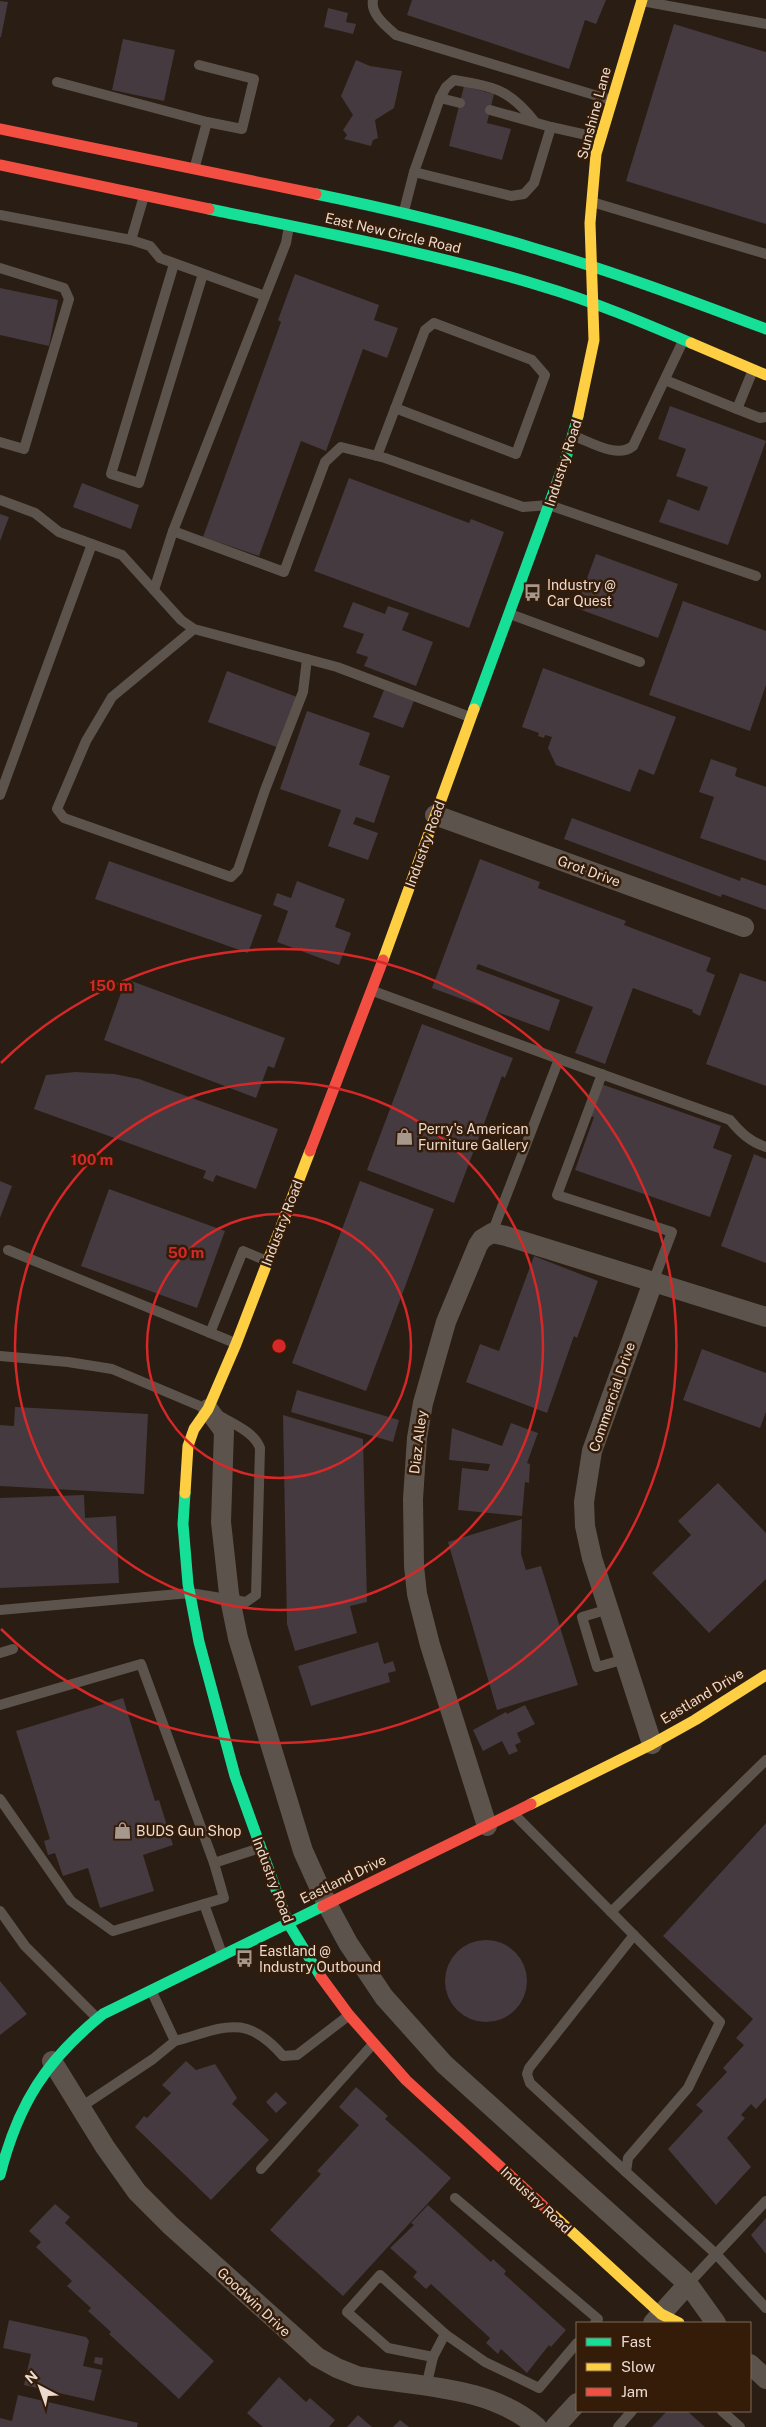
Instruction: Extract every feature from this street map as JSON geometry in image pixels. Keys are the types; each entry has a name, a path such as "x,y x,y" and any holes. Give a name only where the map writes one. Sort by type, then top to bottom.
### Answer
{"main road":[{"name":"Sunshine Lane","path":"592,267 591,202 596,154 641,0"},
{"name":"East New Circle Road","path":"0,130 465,229 592,267 766,328"},
{"name":"East New Circle Road","path":"0,165 289,226 459,264 542,286 645,323 766,375"},
{"name":"Industry Road","path":"592,267 594,340 591,364 573,435 372,990 236,1344 208,1409 194,1429 188,1446 183,1524 190,1593 199,1642 235,1776 288,1923 321,1977 349,2016 406,2080 664,2320"},
{"name":"Eastland Drive","path":"1,2168 20,2109 40,2076 68,2043 98,2018 151,1990 652,1744 695,1720 766,1675"}],"street":[{"name":"Grot Drive","path":"435,815 744,927"},
{"path":"492,1233 766,1316"},
{"name":"Diaz Alley","path":"487,1826 430,1645 417,1594 414,1566 413,1500 416,1438 432,1364 446,1322 478,1245 482,1239 492,1233"},
{"name":"Commercial Drive","path":"652,1744 592,1558 585,1526 584,1502 592,1451 653,1282"},
{"path":"208,1409 224,1431 221,1522 231,1600 241,1647 303,1851 327,1904 367,1973 417,2036 444,2064 688,2284 715,2322"},
{"name":"Goodwin Drive","path":"52,2061 105,2147 137,2192 170,2225 298,2342 330,2364 357,2376 488,2398 513,2410 537,2427"},
{"path":"664,2320 688,2284"},
{"path":"751,2365 766,2379"},
{"path":"555,2427 576,2404"}],"lane":[{"path":"373,0 372,5 381,22 396,35 612,100"},
{"path":"641,0 766,24"},
{"path":"57,82 207,122 242,129 254,79 199,65"},
{"path":"403,215 414,172 440,98 446,87 454,80 489,86 505,93 520,103 535,122"},
{"path":"440,98 460,103"},
{"path":"490,110 601,138"},
{"path":"194,170 207,122"},
{"path":"414,172 511,196 524,194 534,183 551,126"},
{"path":"131,240 144,195"},
{"path":"591,202 766,254"},
{"path":"0,215 131,240 150,246 160,258 174,264 265,296"},
{"path":"154,590 173,531 286,243 289,226"},
{"path":"174,264 111,474 139,483 203,274"},
{"path":"0,268 64,288 69,299 24,449 0,442"},
{"path":"377,456 395,408 425,330 434,323 532,360 544,375 516,454 395,408"},
{"path":"573,435 615,451 628,451 633,446 684,340"},
{"path":"737,409 753,369"},
{"path":"665,380 760,418 766,416"},
{"path":"173,531 284,572 325,462 341,447 377,456 523,507 549,505 756,576"},
{"path":"0,500 35,513 59,532 122,555 181,620 194,628 338,668 471,717"},
{"path":"0,795 92,544"},
{"path":"509,614 640,662"},
{"path":"194,628 112,697 86,741 57,809 64,818 231,877 238,870 265,790 303,692 307,659"},
{"path":"372,990 730,1120 741,1133 756,1144 766,1147"},
{"path":"492,1233 559,1059"},
{"path":"602,1074 557,1195 672,1232 653,1282"},
{"path":"8,1250 236,1344"},
{"path":"210,1333 243,1251 267,1261"},
{"path":"0,1356 68,1362 112,1369 208,1409 251,1435 257,1440 260,1448 257,1589 256,1595 246,1602 190,1593 0,1610"},
{"path":"609,1609 582,1617 597,1667 625,1659"},
{"path":"0,1653 13,1650"},
{"path":"0,1705 141,1664 214,1864 224,1898 113,1931 71,1901 0,1799"},
{"path":"611,1912 766,1760"},
{"path":"513,1813 720,2022 688,2088 628,2158 626,2172"},
{"path":"214,1864 261,1848"},
{"path":"204,1904 223,1955"},
{"path":"0,1911 25,1946 98,2018"},
{"path":"634,1935 529,2068 527,2074 530,2083 716,2254 766,2308"},
{"path":"151,1990 175,2041"},
{"path":"81,2107 154,2059 175,2041 233,2025 246,2028 268,2039 283,2056 297,2055 349,2016"},
{"path":"261,2169 373,2044"},
{"path":"455,2198 598,2319 596,2322"},
{"path":"688,2284 766,2201"},
{"path":"433,2357 388,2348 347,2312 380,2276 445,2334 485,2362 538,2388 576,2345"},
{"path":"426,2387 433,2357 445,2334"},
{"path":"618,2427 631,2412"},
{"path":"723,2412 740,2427"}],"building":[{"path":"412,0 606,0 596,24 585,20 569,69 407,15"},
{"path":"0,1 8,2 1,37 0,37"},
{"path":"328,8 348,13 346,22 356,24 353,34 324,27"},
{"path":"674,24 766,52 766,224 626,181"},
{"path":"123,39 175,50 164,101 112,90"},
{"path":"356,60 370,66 402,71 394,108 375,120 378,138 373,140 371,146 344,139 347,135 343,130 353,115 341,96"},
{"path":"464,86 494,94 487,123 511,129 502,160 449,146"},
{"path":"295,274 379,305 374,320 398,328 387,358 363,349 326,451 301,441 259,556 203,537 281,322 278,320"},
{"path":"0,288 58,300 49,346 0,335"},
{"path":"670,406 766,441 728,545 659,522 668,499 699,511 708,487 676,476 686,449 658,439"},
{"path":"349,478 469,523 471,519 504,532 469,628 314,571"},
{"path":"82,483 139,505 131,529 73,507"},
{"path":"0,514 9,517 0,541"},
{"path":"596,554 678,584 658,638 576,608"},
{"path":"683,601 766,631 766,685 750,731 649,695"},
{"path":"353,602 385,614 388,606 409,613 402,630 433,642 416,686 364,666 368,657 356,653 364,634 343,627"},
{"path":"543,668 676,717 654,775 639,769 630,792 556,765 548,748 552,737 545,735 544,738 538,736 539,733 522,727"},
{"path":"227,671 297,697 279,748 208,722"},
{"path":"384,690 414,701 403,728 373,717"},
{"path":"307,711 370,733 359,765 390,776 374,823 356,817 353,824 378,833 368,860 328,846 341,810 280,789"},
{"path":"711,759 737,768 735,776 766,787 766,861 700,838 714,797 699,792"},
{"path":"572,818 740,881 741,877 766,886 766,910 722,894 721,897 564,839"},
{"path":"480,859 540,882 538,888 626,921 624,925 711,958 706,971 715,975 700,1016 692,1012 693,1010 633,988 605,1064 575,1053 593,1007 478,964 476,969 560,1000 549,1031 432,988"},
{"path":"109,861 262,915 248,953 95,899"},
{"path":"297,881 345,899 335,927 351,933 339,965 277,942 288,911 273,905 277,893 291,898"},
{"path":"740,973 766,982 766,1086 706,1064"},
{"path":"126,979 285,1038 274,1068 268,1066 256,1098 104,1040"},
{"path":"422,1024 513,1058 505,1078 502,1076 454,1203 367,1170"},
{"path":"75,1072 114,1074 139,1079 278,1129 256,1189 216,1175 213,1182 203,1178 206,1171 34,1109 46,1075"},
{"path":"601,1084 721,1126 713,1148 732,1155 710,1217 575,1170 594,1117 590,1116"},
{"path":"754,1154 766,1159 766,1263 721,1246"},
{"path":"0,1181 12,1186 0,1218"},
{"path":"360,1181 434,1209 366,1391 292,1363"},
{"path":"109,1189 225,1231 197,1308 81,1266"},
{"path":"534,1256 598,1281 577,1338 574,1336 547,1413 466,1382 480,1344 499,1351"},
{"path":"702,1349 766,1373 766,1412 760,1428 683,1400"},
{"path":"297,1390 399,1420 393,1442 291,1412"},
{"path":"15,1407 148,1414 144,1494 0,1486 0,1425 14,1426"},
{"path":"283,1415 363,1439 367,1602 350,1606 357,1633 295,1651 287,1624"},
{"path":"511,1423 538,1433 527,1463 530,1464 529,1483 525,1482 522,1516 458,1510 462,1468 488,1471 490,1464 449,1460 452,1428 502,1446"},
{"path":"718,1483 766,1533 766,1579 709,1633 652,1573 691,1535 678,1521"},
{"path":"84,1495 85,1518 116,1516 119,1583 0,1588 0,1498"},
{"path":"522,1519 521,1554 526,1570 541,1566 578,1685 497,1710 448,1542"},
{"path":"378,1642 384,1664 393,1661 396,1671 388,1673 390,1682 311,1706 298,1666"},
{"path":"123,1698 155,1801 159,1800 173,1845 143,1855 154,1891 100,1908 88,1868 63,1876 55,1853 48,1855 44,1841 50,1839 16,1731"},
{"path":"525,1705 535,1724 517,1733 521,1742 515,1745 518,1751 509,1755 502,1741 483,1751 473,1730 506,1712 507,1714"},
{"path":"766,1823 766,2098 756,2109 751,2104 741,2115 745,2118 727,2138 751,2167 716,2205 668,2149 703,2111 696,2105 727,2072 723,2068 744,2045 736,2038 753,2019 663,1936"},
{"path":"486,1940 502,1943 515,1952 524,1965 527,1981 524,1997 515,2010 502,2019 486,2022 470,2019 457,2010 448,1997 445,1981 448,1965 457,1952 470,1943"},
{"path":"0,1981 27,2014 0,2035"},
{"path":"186,2061 196,2070 215,2064 237,2098 232,2104 269,2140 211,2200 135,2127 144,2116 147,2118 171,2093 162,2085"},
{"path":"356,2087 388,2116 385,2119 451,2178 343,2296 270,2230 321,2174 317,2171 359,2125 339,2107"},
{"path":"276,2092 287,2103 276,2113 266,2102"},
{"path":"55,2204 70,2217 65,2223 214,2361 179,2399 109,2334 111,2332 88,2311 91,2308 67,2286 72,2281 36,2247 41,2242 29,2231"},
{"path":"428,2205 491,2262 493,2259 506,2271 504,2274 566,2330 551,2347 549,2345 527,2373 501,2349 498,2354 486,2343 490,2338 431,2284 426,2289 413,2277 417,2272 390,2248 414,2225 411,2223"},
{"path":"766,2218 766,2254 751,2235"},
{"path":"9,2320 86,2337 89,2341 83,2366 102,2370 94,2401 24,2385 31,2354 3,2348"},
{"path":"95,2357 103,2358 102,2365 94,2363"},
{"path":"279,2377 306,2402 310,2398 335,2420 329,2427 263,2427 247,2413"},
{"path":"18,2395 138,2423 137,2427 0,2427 0,2418 12,2421"},
{"path":"666,2412 688,2412 705,2427 652,2427"},
{"path":"358,2415 372,2427 347,2427"},
{"path":"400,2420 409,2427 393,2427"}],"traffic: fast":[{"path":"316,194 425,218 533,248 621,276 766,329"},
{"path":"209,209 376,244 500,274 598,305 691,343"},
{"path":"474,709 566,458 578,416"},
{"path":"185,1493 183,1524 188,1584 199,1642 235,1776 288,1923 321,1977"},
{"path":"0,2175 16,2126 25,2105 37,2085 65,2049 103,2014 323,1906"}],"traffic: slow":[{"path":"578,416 594,340 590,223 596,154 642,0"},
{"path":"691,343 766,375"},
{"path":"383,960 474,709"},
{"path":"185,1493 188,1446 194,1429 208,1409 236,1344 310,1151"},
{"path":"531,1804 652,1744 695,1720 766,1675"},
{"path":"551,2213 661,2314 677,2322"}],"traffic: jam":[{"path":"0,129 316,194"},
{"path":"0,165 209,209"},
{"path":"310,1151 383,960"},
{"path":"323,1906 531,1804"},
{"path":"321,1977 349,2015 406,2080 551,2213"}],"place":[{"name":"Industry @ Car Quest","path":"533,593"},
{"name":"Perry's American Furniture Gallery","path":"404,1137"},
{"name":"BUDS Gun Shop","path":"122,1831"},
{"name":"Eastland @ Industry Outbound","path":"245,1959"}]}
